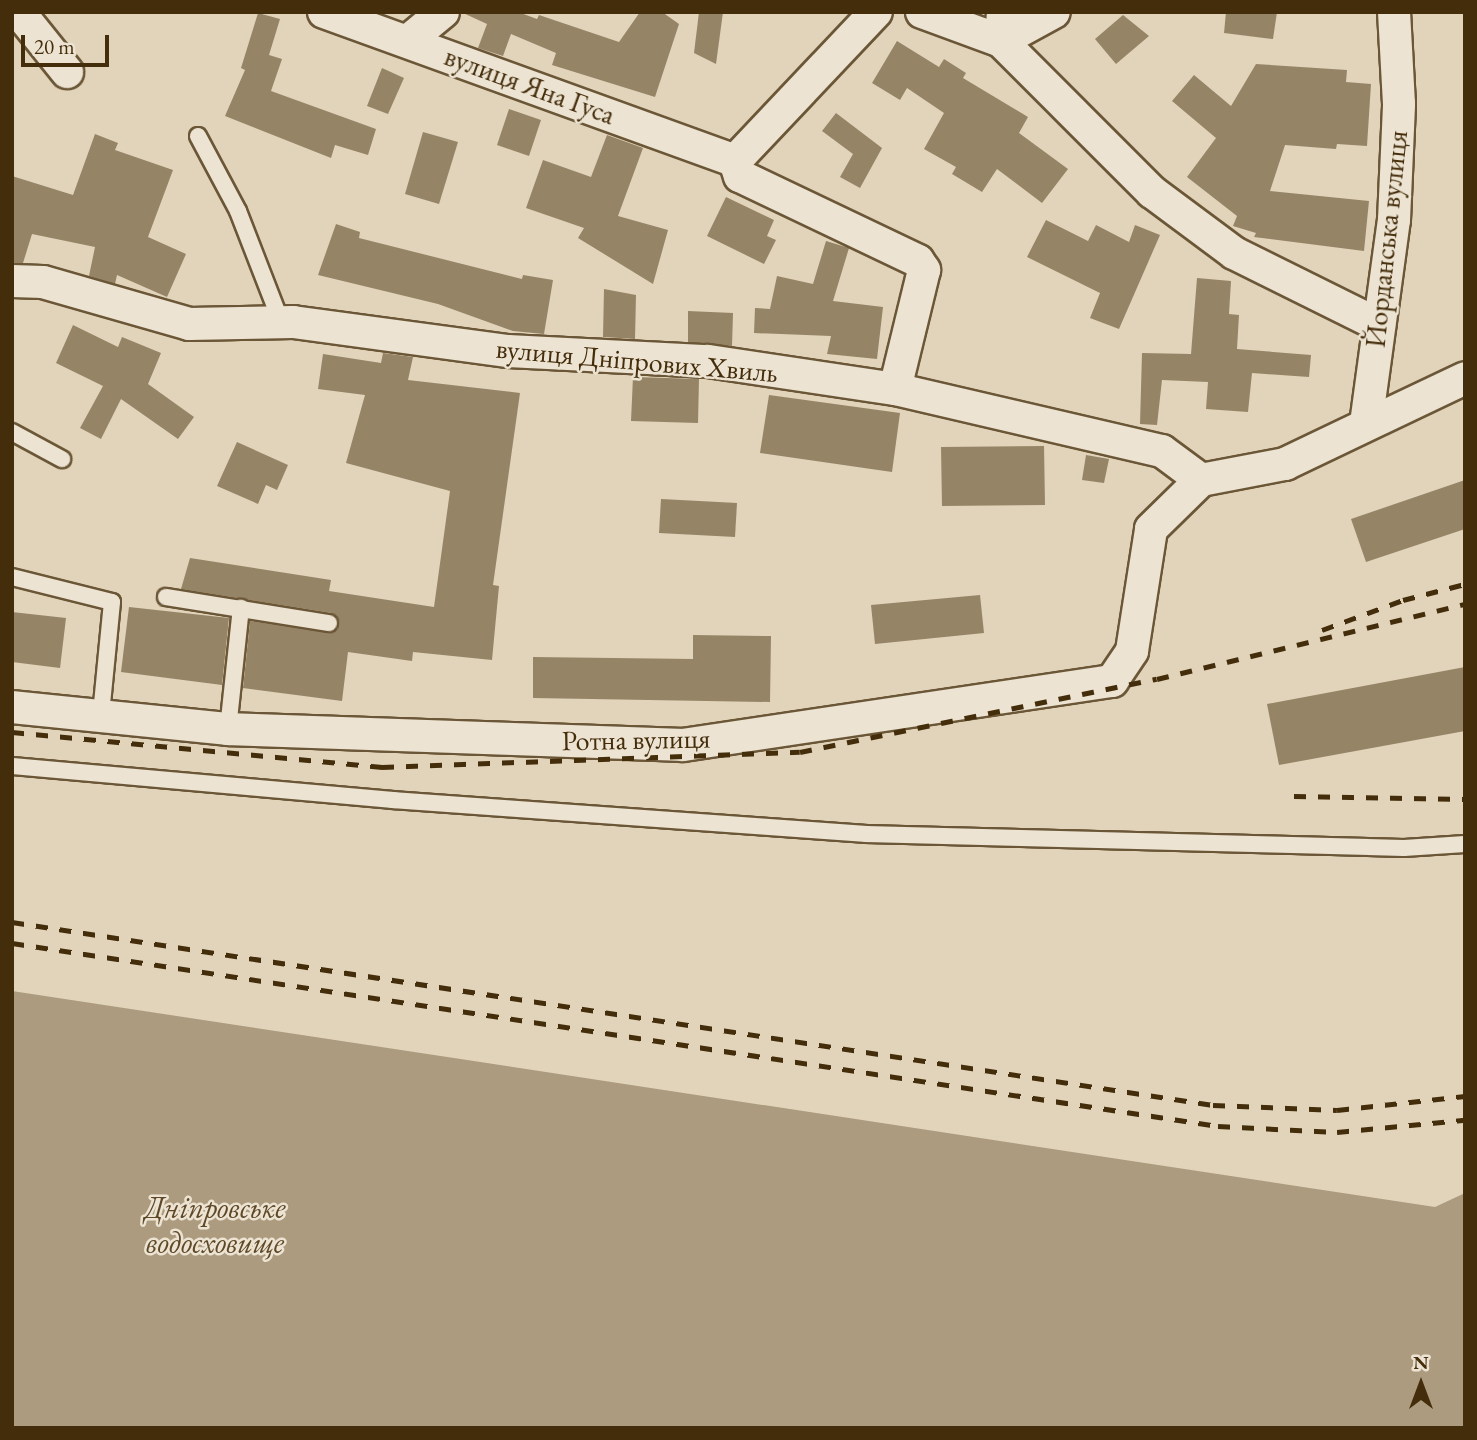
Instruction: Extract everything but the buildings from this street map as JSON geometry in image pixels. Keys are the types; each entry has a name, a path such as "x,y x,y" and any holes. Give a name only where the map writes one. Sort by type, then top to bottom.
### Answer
{"street":[{"path":"19,12 67,72"},
{"name":"вулиця Яна Гуса","path":"324,12 409,40 735,161 740,176 918,261 924,270 895,389"},
{"path":"409,40 443,12"},
{"path":"735,161 876,12"},
{"path":"922,12 1002,27 1054,12"},
{"name":"Йорданська вулиця","path":"1366,424 1394,220 1399,104 1394,12"},
{"path":"1002,27 1152,192 1234,253 1379,325"},
{"name":"вулиця Дніпрових Хвиль","path":"12,281 43,282 189,324 281,322 508,351 708,361 895,389 1162,451 1201,480"},
{"path":"1201,480 1285,464 1465,378"},
{"name":"Ротна вулиця","path":"12,707 229,729 682,745 1112,681 1132,650 1151,529 1201,480"}],"lane":[{"path":"198,136 238,211 281,322"},
{"path":"12,432 62,459"},
{"path":"12,577 112,602 101,714"},
{"path":"166,597 329,623"},
{"path":"229,729 240,608"},
{"path":"12,766 393,800 866,834 1404,848 1465,844"}],"water":[{"name":"Дніпровське водосховище","path":"12,991 1435,1207 1465,1193 1465,1428 12,1428"}],"railway":[{"path":"1322,630 1403,600 1465,584"},
{"path":"12,732 382,767 800,752 1157,679 1465,604"},
{"path":"1294,796 1465,799"},
{"path":"12,922 1213,1105 1337,1110 1465,1096"},
{"path":"12,943 1218,1126 1337,1132 1465,1120"}]}
